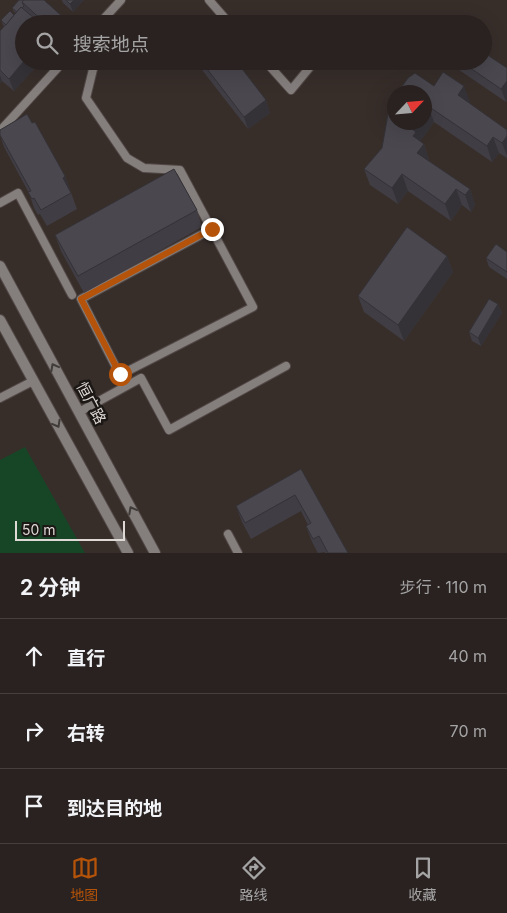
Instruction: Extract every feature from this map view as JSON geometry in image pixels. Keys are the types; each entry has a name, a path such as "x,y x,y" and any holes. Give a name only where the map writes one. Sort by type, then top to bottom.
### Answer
{"street":[{"name":"恒广路","path":"0,266 155,553"},
{"path":"0,320 128,553"}],"lane":[{"path":"109,15 121,0"},
{"path":"209,0 222,15"},
{"path":"0,130 56,70"},
{"path":"93,70 86,98 127,158 144,168 180,170 212,229 253,307 120,374 81,299 212,229"},
{"path":"273,70 291,90 308,70"},
{"path":"0,203 18,193 72,295"},
{"path":"47,247 55,242"},
{"path":"79,412 141,378 169,430 286,366"},
{"path":"0,398 33,381"},
{"path":"228,534 238,553"}],"green space":[{"path":"25,447 85,553 0,553 0,460"}],"building":[{"path":"19,0 24,0 22,2 24,6 17,12 12,8"},
{"path":"24,0 44,0 61,15 36,15 22,2"},
{"path":"66,0 74,0 70,4"},
{"path":"21,7 30,15 15,15 16,70 9,79 0,70 0,31"},
{"path":"10,11 14,15 6,25 1,20"},
{"path":"492,58 507,68 507,81 501,89 473,70 492,70"},
{"path":"208,70 243,70 266,100 244,117"},
{"path":"443,72 464,86 458,95 507,130 507,136 502,143 493,137 487,146 432,109 432,85 403,85 415,73 434,86"},
{"path":"27,114 32,123 35,122 65,176 63,178 71,193 41,210 28,192 31,191 0,135 0,130"},
{"path":"387,120 387,130 413,130 416,132 413,136 424,144 417,153 470,189 465,195 456,189 445,204 402,174 392,188 364,169 382,148"},
{"path":"174,169 197,210 78,276 55,235"},
{"path":"407,227 447,256 398,325 358,296"},
{"path":"496,244 507,252 507,272 486,258"},
{"path":"489,299 498,304 478,338 469,332"},
{"path":"301,469 348,553 328,553 319,536 313,539 306,526 311,523 295,495 245,523 236,506"}],"route":[{"path":"120,374 81,299 212,229"}]}
